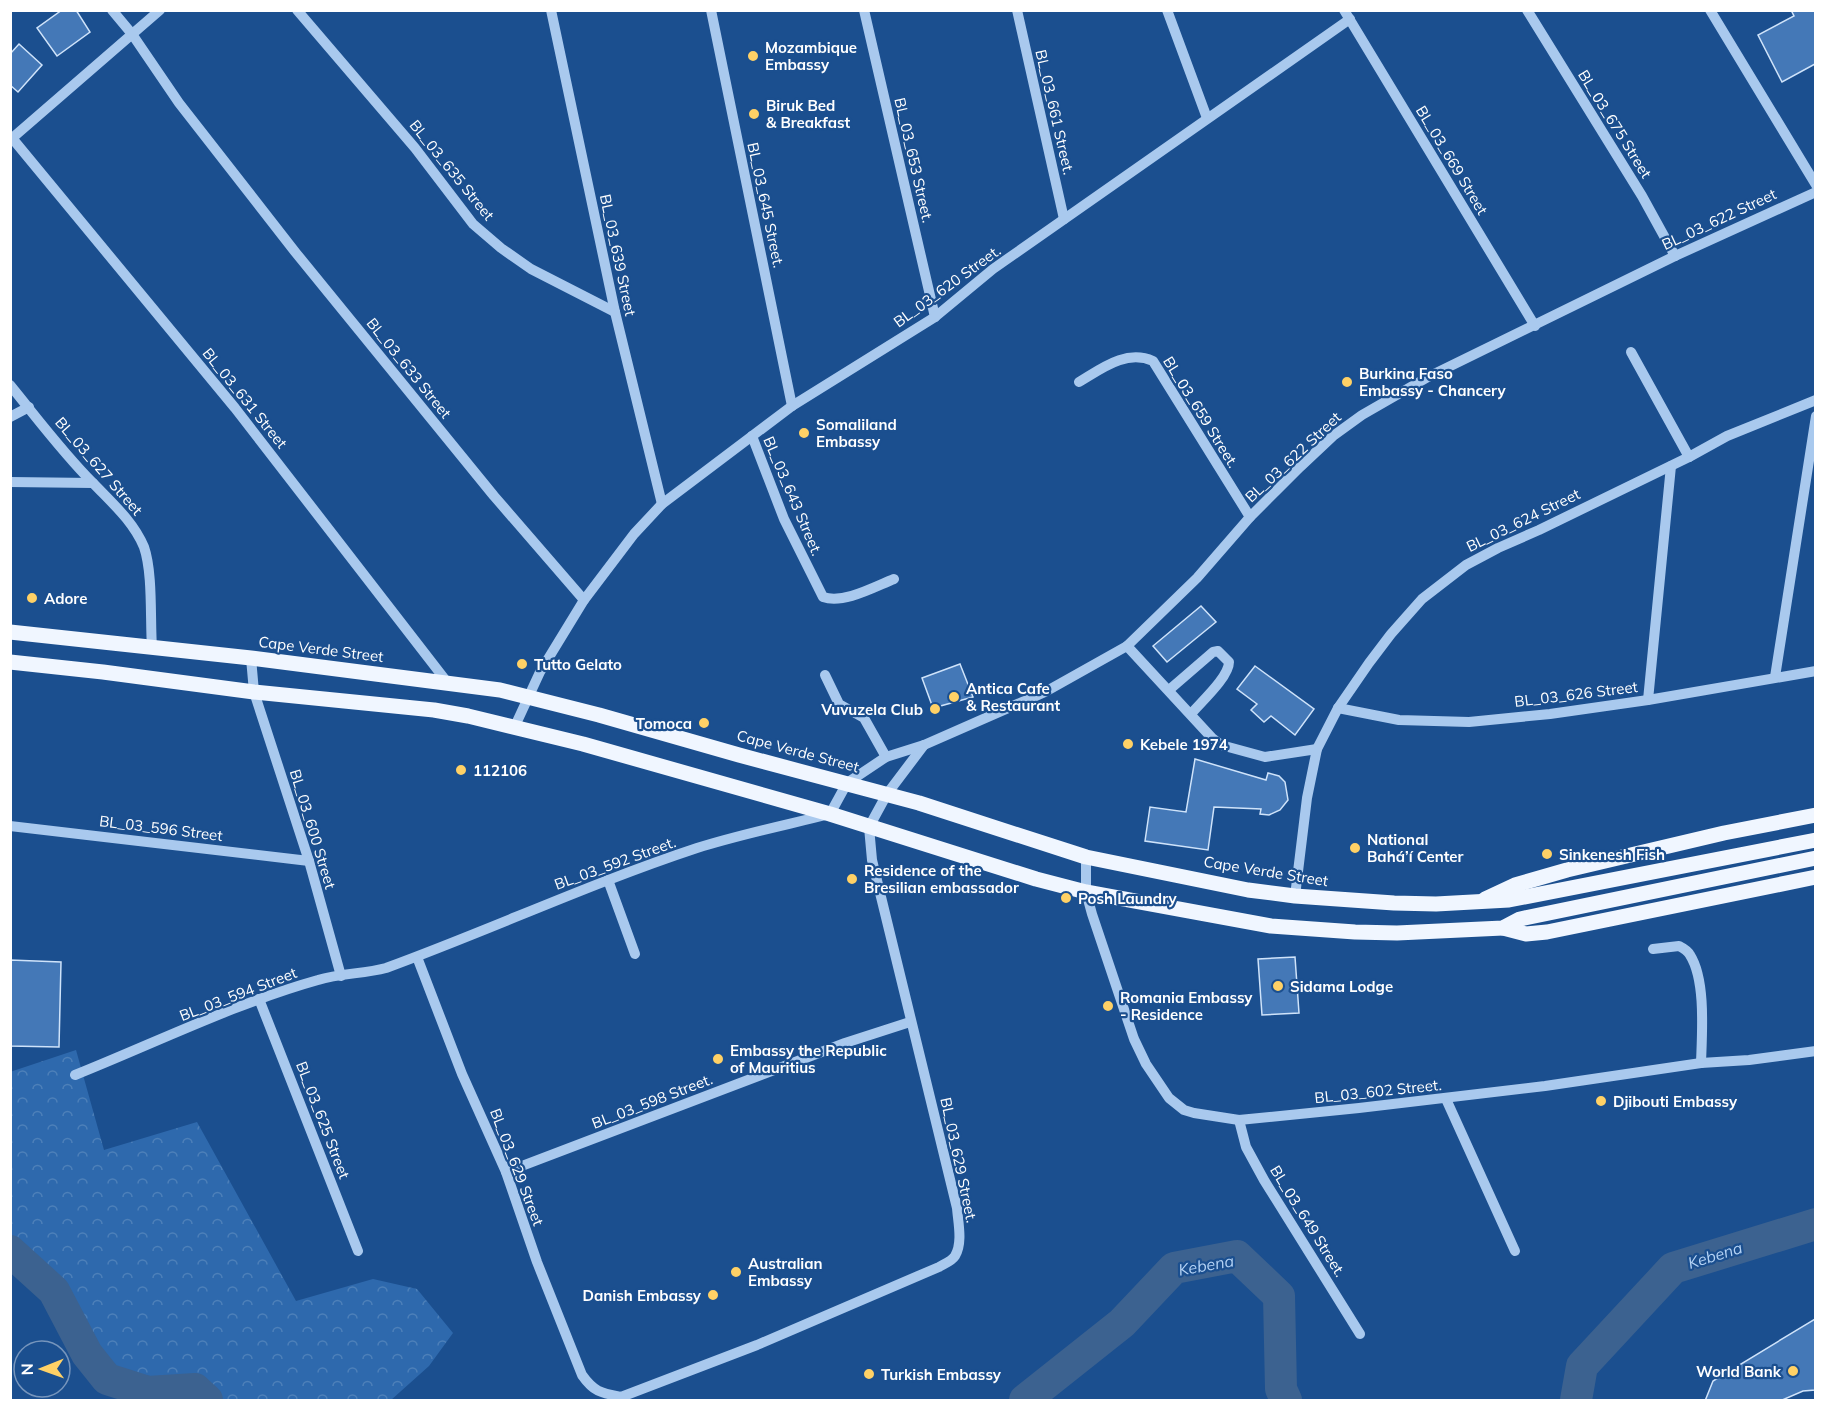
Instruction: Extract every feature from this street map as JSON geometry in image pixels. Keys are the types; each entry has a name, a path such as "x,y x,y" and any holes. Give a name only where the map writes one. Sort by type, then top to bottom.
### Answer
{"main road":[{"name":"Cape Verde Street","path":"10,632 447,682 528,696 887,794 983,822 1086,857 1248,890 1295,896 1405,903 1516,899 1815,840"},
{"path":"10,662 254,692 434,710 515,726 830,814 1036,879 1086,892 1272,926 1397,933 1503,928 1526,934 1547,932 1815,877"},
{"path":"1480,902 1515,885 1567,870 1724,833 1815,815"},
{"path":"1503,928 1520,919 1815,858"}],"street":[{"name":"BL_03_633 Street","path":"112,10 132,34 179,103 296,254 494,496 584,600"},
{"path":"11,139 160,10"},
{"name":"BL_03_635 Street","path":"297,10 415,148 473,224 531,269 615,312"},
{"name":"BL_03_639 Street","path":"551,10 615,312 662,504"},
{"name":"BL_03_645 Street.","path":"711,10 792,406"},
{"name":"BL_03_653 Street.","path":"864,10 935,317"},
{"name":"BL_03_661 Street.","path":"1017,10 1064,219"},
{"path":"1167,10 1207,118"},
{"name":"BL_03_675 Street","path":"1527,10 1642,196 1675,256"},
{"path":"1710,10 1815,185"},
{"name":"BL_03_620 Street.","path":"584,600 634,534 662,504 792,406 935,317 993,270 1347,15"},
{"name":"BL_03_669 Street","path":"1347,15 1534,326"},
{"name":"BL_03_631 Street","path":"11,139 235,408 447,682"},
{"name":"BL_03_622 Street","path":"847,783 886,757 924,745 1045,692 1127,646 1197,578 1250,517 1334,436 1362,415 1428,377 1675,256 1815,192"},
{"path":"1631,352 1689,457"},
{"name":"BL_03_659 Street.","path":"1078,382 1119,360 1144,357 1153,361 1250,517"},
{"name":"BL_03_627 Street","path":"10,385 93,483 127,518 145,549 150,590 152,648"},
{"name":"BL_03_624 Street","path":"1295,896 1307,798 1317,749 1338,708 1391,634 1422,599 1466,565 1498,548 1671,466 1727,436 1815,400"},
{"path":"10,417 28,407"},
{"path":"1775,676 1815,416"},
{"name":"BL_03_643 Street.","path":"752,436 784,519 823,597 831,600 857,594 894,579"},
{"path":"1648,700 1671,466"},
{"path":"10,482 93,483"},
{"path":"515,726 540,672 584,600"},
{"path":"1127,646 1221,745 1265,757 1317,749"},
{"path":"1169,690 1212,652 1218,651 1229,662 1229,668 1224,675 1191,714"},
{"name":"BL_03_600 Street","path":"250,658 254,692 309,861 341,976"},
{"name":"BL_03_626 Street","path":"1338,708 1399,720 1469,722 1550,714 1648,700 1775,676 1815,671"},
{"path":"825,675 839,704 864,718 886,757"},
{"path":"869,827 887,794 924,745"},
{"path":"830,814 847,783"},
{"name":"BL_03_592 Street.","path":"417,957 507,919 699,848 830,814"},
{"name":"BL_03_596 Street","path":"10,826 309,861"},
{"name":"BL_03_629 Street.","path":"591,1388 621,1397 638,1392 836,1312 913,1279 954,1258 959,1238 957,1208 872,860 869,827"},
{"name":"BL_03_602 Street.","path":"1086,857 1086,892 1092,915 1134,1039 1157,1083 1169,1098 1184,1110 1208,1117 1239,1120 1446,1099 1701,1063 1749,1060 1815,1051"},
{"path":"608,880 635,954"},
{"path":"1653,949 1679,946 1689,953 1697,972 1702,1012 1701,1063"},
{"name":"BL_03_594 Street","path":"75,1075 259,999 321,979 368,973 417,957"},
{"name":"BL_03_629 Street","path":"417,957 462,1074 506,1172 537,1262 582,1375 591,1388"},
{"name":"BL_03_625 Street","path":"259,999 358,1251"},
{"name":"BL_03_598 Street.","path":"506,1172 845,1043 910,1022"},
{"path":"1446,1099 1515,1251"},
{"name":"BL_03_649 Street.","path":"1239,1120 1246,1147 1264,1180 1360,1334"}],"green space":[{"path":"76,1050 104,1150 197,1122 296,1301 373,1279 417,1289 453,1333 429,1366 391,1400 221,1400 194,1382 148,1383 112,1370 94,1344 63,1283 11,1235 10,1072"}],"building":[{"path":"62,10 76,10 90,32 57,56 37,28"},
{"path":"1791,10 1815,10 1815,64 1782,82 1758,35 1794,16"},
{"path":"19,44 42,65 18,92 10,85 10,54"},
{"path":"1201,606 1216,622 1167,662 1153,646"},
{"path":"960,664 973,697 933,708 922,678"},
{"path":"1255,666 1314,709 1295,735 1271,716 1264,722 1251,710 1257,704 1237,689"},
{"path":"1195,759 1266,780 1268,773 1279,776 1285,782 1288,800 1280,810 1269,815 1260,814 1261,809 1214,807 1208,850 1145,841 1150,807 1186,812"},
{"name":"Sidama Lodge","path":"1295,957 1299,1013 1262,1015 1258,959"},
{"path":"10,960 61,962 59,1047 10,1046"},
{"path":"1815,1319 1815,1390 1803,1391 1780,1401 1705,1401 1713,1381"}],"waterway":[{"name":"Kebena","path":"1576,1400 1582,1366 1673,1268 1816,1224"},
{"name":"Kebena","path":"10,1251 54,1291 87,1354 107,1379 148,1392 195,1389 207,1400"},
{"name":"Kebena","path":"1025,1400 1122,1323 1174,1268 1237,1256 1279,1296 1281,1389 1286,1400"}],"place":[{"name":"Mozambique Embassy","path":"753,56"},
{"name":"Biruk Bed & Breakfast","path":"754,114"},
{"name":"Burkina Faso Embassy - Chancery","path":"1347,382"},
{"name":"Somaliland Embassy","path":"804,433"},
{"name":"Adore","path":"32,598"},
{"name":"Tutto Gelato","path":"522,664"},
{"name":"Antica Cafe & Restaurant","path":"954,697"},
{"name":"Vuvuzela Club","path":"935,709"},
{"name":"Tomoca","path":"704,723"},
{"name":"Kebele 1974","path":"1128,744"},
{"name":"112106","path":"461,770"},
{"name":"National Bahá’í Center","path":"1355,848"},
{"name":"Sinkenesh Fish","path":"1547,854"},
{"name":"Residence of the Bresilian embassador","path":"852,879"},
{"name":"Posh Laundry","path":"1066,898"},
{"name":"Sidama Lodge","path":"1278,986"},
{"name":"Romania Embassy - Residence","path":"1108,1006"},
{"name":"Embassy the Republic of Mauritius","path":"718,1059"},
{"name":"Djibouti Embassy","path":"1601,1101"},
{"name":"Australian Embassy","path":"736,1272"},
{"name":"Danish Embassy","path":"713,1295"},
{"name":"World Bank","path":"1793,1371"},
{"name":"Turkish Embassy","path":"869,1374"}]}
